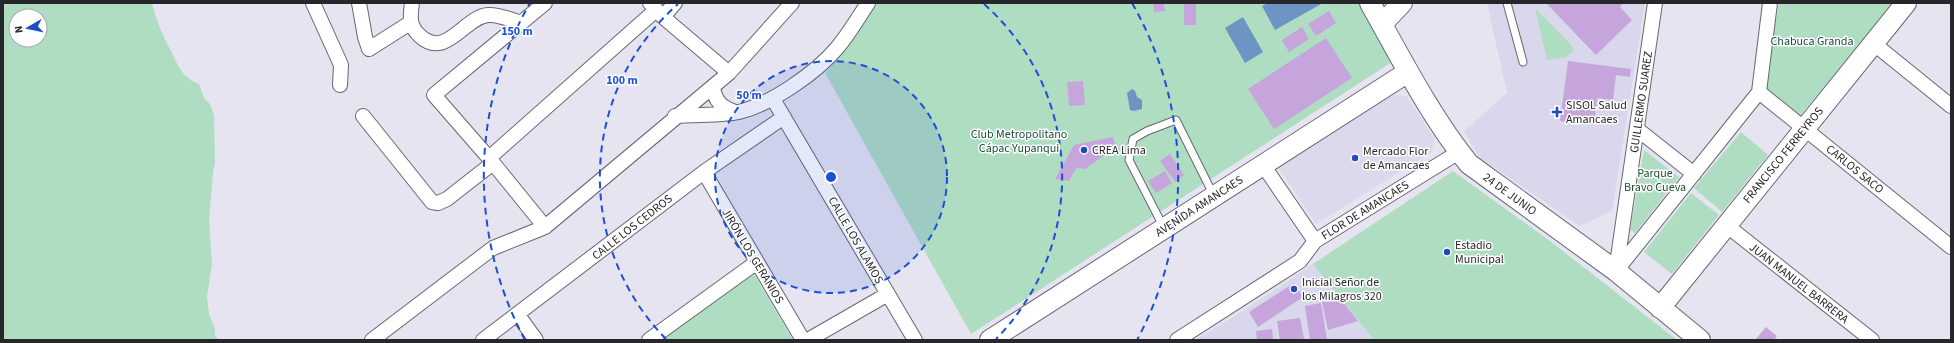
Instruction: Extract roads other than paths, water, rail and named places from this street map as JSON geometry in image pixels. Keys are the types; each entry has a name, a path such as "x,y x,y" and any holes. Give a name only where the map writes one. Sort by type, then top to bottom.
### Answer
{"street":[{"path":"313,3 341,64 340,85"},
{"path":"359,3 365,37 369,49 410,23"},
{"path":"412,3 410,23 414,31 431,43 441,43 453,38 477,19 488,15 521,23"},
{"path":"545,227 434,95 546,3"},
{"path":"363,116 432,202 438,203 447,199 491,161 656,10 675,3"},
{"path":"372,340 493,248 545,227 675,116 729,73 792,3"},
{"path":"675,116 737,112 756,107 773,99 826,60 838,48 868,3"},
{"name":"24 DE JUNIO","path":"1370,3 1408,72 1459,152 1469,164 1616,271 1700,340"},
{"path":"1382,24 1402,3"},
{"name":"GUILLERMO SUAREZ","path":"1616,271 1655,3"},
{"path":"1616,271 1759,92 1770,3"},
{"name":"FRANCISCO FERREYROS","path":"1660,308 1906,3"},
{"path":"656,10 729,73"},
{"path":"1873,43 1951,106"},
{"name":"AVENIDA AMANCAES","path":"990,340 1408,72"},
{"path":"712,87 714,97 719,103 725,108 737,112"},
{"name":"CARLOS SACO","path":"1759,92 1951,247"},
{"name":"CALLE LOS ALAMOS","path":"773,99 915,340"},
{"name":"CALLE LOS CEDROS","path":"483,340 704,172 784,117"},
{"path":"1637,129 1694,174"},
{"name":"FLOR DE AMANCAES","path":"1177,340 1300,261 1314,241 1459,152"},
{"path":"1263,165 1314,241"},
{"name":"JIRÓN LOS GERANIOS","path":"704,172 803,340"},
{"name":"JUAN MANUEL BARRERA","path":"1726,225 1872,340"},
{"path":"655,338 757,262"},
{"path":"808,340 888,294"},
{"path":"518,314 536,340"}],"lane":[{"path":"1507,3 1523,62"},
{"path":"1164,228 1129,160 1133,139 1147,131 1176,120 1214,196"}],"water":[{"path":"1268,3 1323,3 1275,30 1262,6"},
{"path":"1243,17 1263,52 1245,63 1225,28"},
{"path":"1132,89 1135,91 1137,97 1142,100 1142,109 1134,111 1130,110 1127,93"}],"place":[{"name":"SISOL Salud Amancaes","path":"1557,112"},
{"name":"CREA Lima","path":"1084,150"},
{"name":"Mercado Flor de Amancaes","path":"1355,158"},
{"name":"Estadio Municipal","path":"1447,252"},
{"name":"Inicial Señor de los Milagros 320","path":"1294,289"}],"park label":[{"name":"Chabuca Granda","path":"1812,41"},
{"name":"Club Metropolitano Cápac Yupanqui","path":"1019,141"},
{"name":"Parque Bravo Cueva","path":"1655,180"}]}
